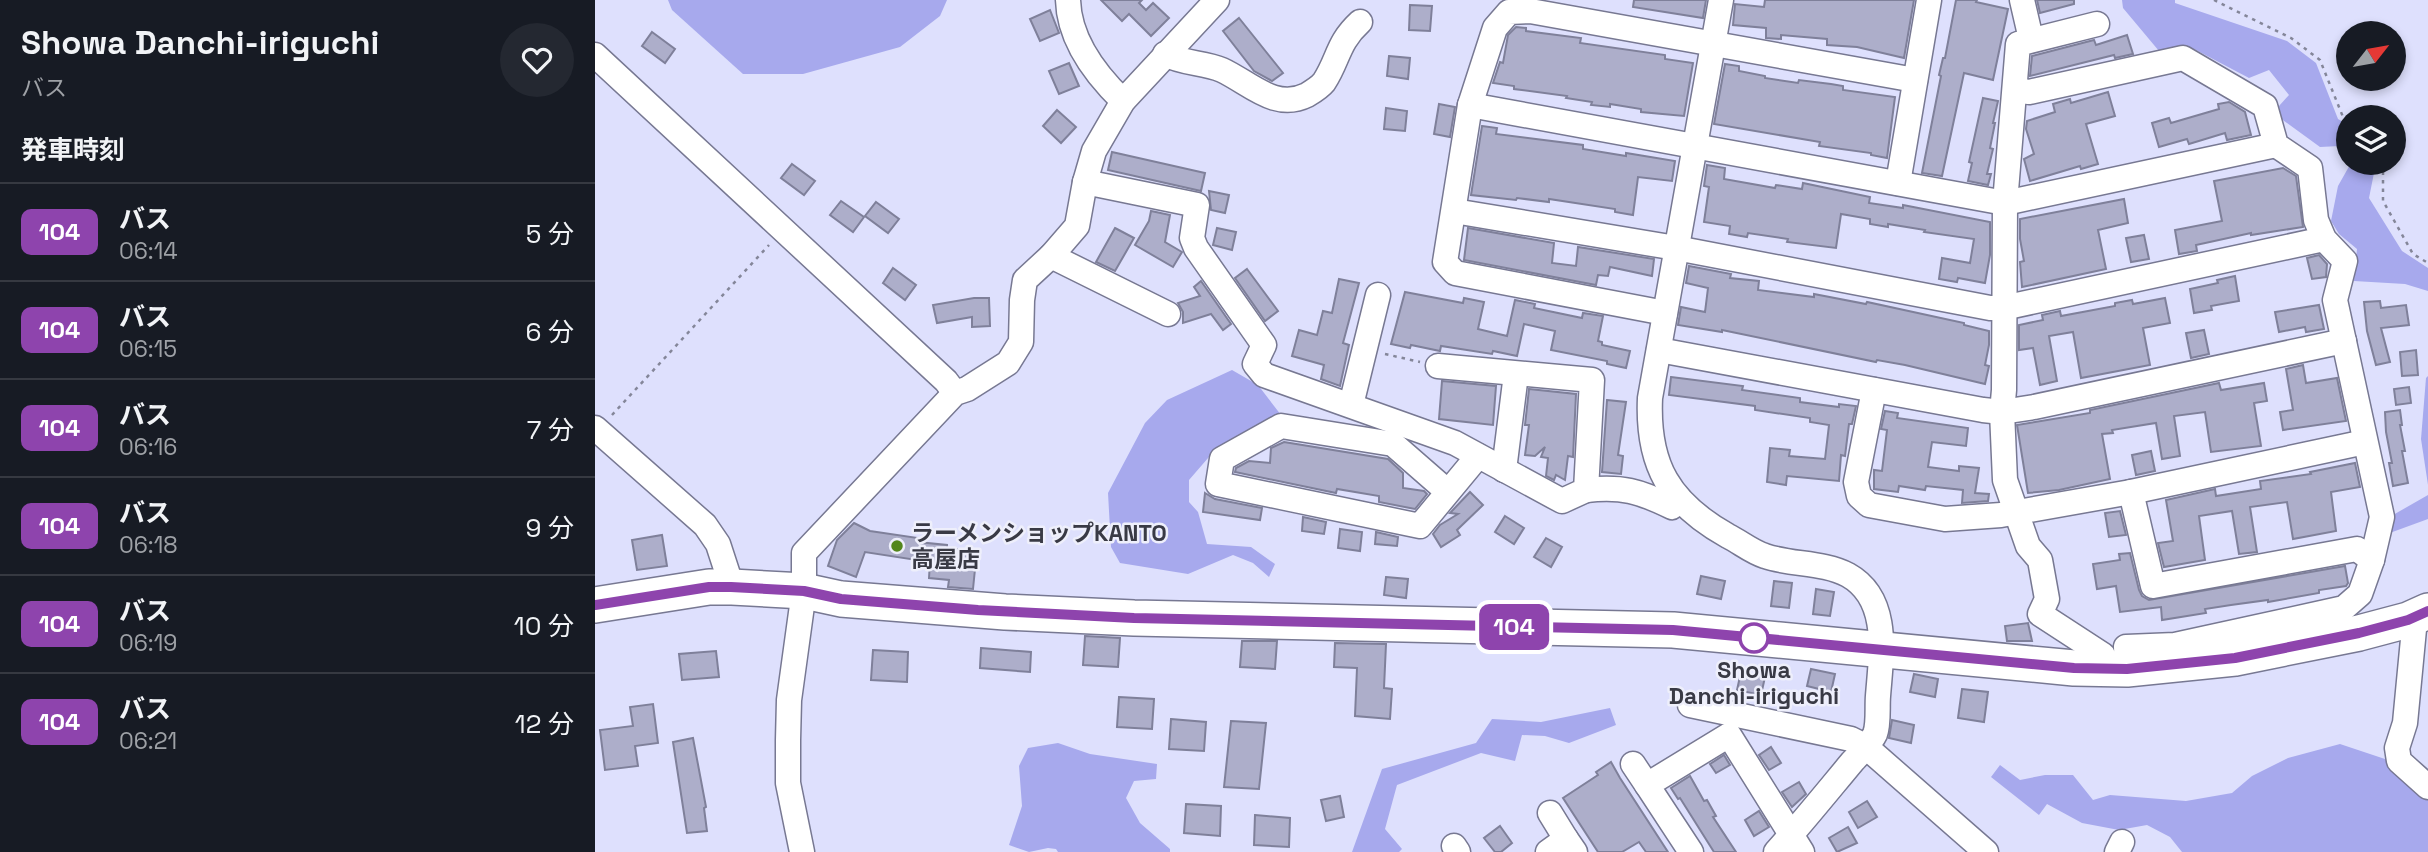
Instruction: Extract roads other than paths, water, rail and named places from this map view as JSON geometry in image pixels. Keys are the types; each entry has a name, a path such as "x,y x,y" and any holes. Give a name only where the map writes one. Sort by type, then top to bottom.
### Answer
{"highway":[{"path":"595,605 709,587 731,587 804,591 841,599 1018,613 1272,622 1673,630 2074,668 2117,669 2235,658 2359,633 2418,615"}],"street":[{"path":"1068,0 1070,26 1080,45 1106,85 1123,101"},
{"path":"802,852 789,783 788,740 789,700 804,591 804,553 955,393 967,389 1008,363 1021,342 1021,300 1025,280 1077,226 1094,150 1123,101 1217,0"},
{"path":"1647,785 1729,735 1790,846 1876,733 1881,622 1864,589 1850,576 1836,570 1763,555 1704,522 1679,500 1659,468 1649,424 1650,398 1675,248 1721,0"},
{"path":"1898,183 1930,0"},
{"path":"2022,0 2031,39"},
{"path":"1665,313 1455,273 1445,262 1470,105 1495,28 1509,12 1530,11 1915,80"},
{"path":"1165,54 1177,61 1220,69 1279,101 1295,100 1323,84 1346,35 1360,22"},
{"path":"2015,90 2029,92 2183,58 2265,106 2276,145 2309,168 2316,220 2324,239 2344,261 2335,300 2382,517 2372,561 2360,594 2344,608 2175,645 2126,647 2117,669 2103,655 2040,614 2047,599 2040,560 2028,546 2005,480 2002,412 2005,203 2018,44 2097,24"},
{"path":"595,55 947,381 955,393"},
{"path":"1470,105 2005,203 2276,145"},
{"path":"1085,182 1196,205 1192,237 1196,248 1264,345 1255,364 1264,375 1455,443 1562,502 1586,489 1623,488 1672,507 1679,500"},
{"path":"1454,211 1675,248 1976,305 2003,307 2324,239"},
{"path":"1051,256 1168,314"},
{"path":"1351,405 1378,295"},
{"path":"1659,350 2002,412 2344,341"},
{"path":"1438,366 1592,380 1586,489"},
{"path":"1504,470 1516,374"},
{"path":"1874,390 1856,482 1859,496 1869,505 1945,519 2015,513 2131,492 2365,442"},
{"path":"1448,492 1393,444 1282,426 1222,459 1218,484 1420,526 1478,456"},
{"path":"597,429 705,525 717,544 731,587"},
{"path":"2131,492 2153,586 2357,549 2372,561"},
{"path":"2418,615 2414,629 2405,723 2397,748 2399,761 2428,787"},
{"path":"1690,705 1851,739 1865,746 1985,852"},
{"path":"1633,764 1691,852"},
{"path":"1550,813 1563,848"}],"place":[{"name":"ラーメンショップKANTO 高屋店","path":"897,546"},
{"name":"Showa Danchi-iriguchi","path":"1754,638"}]}
